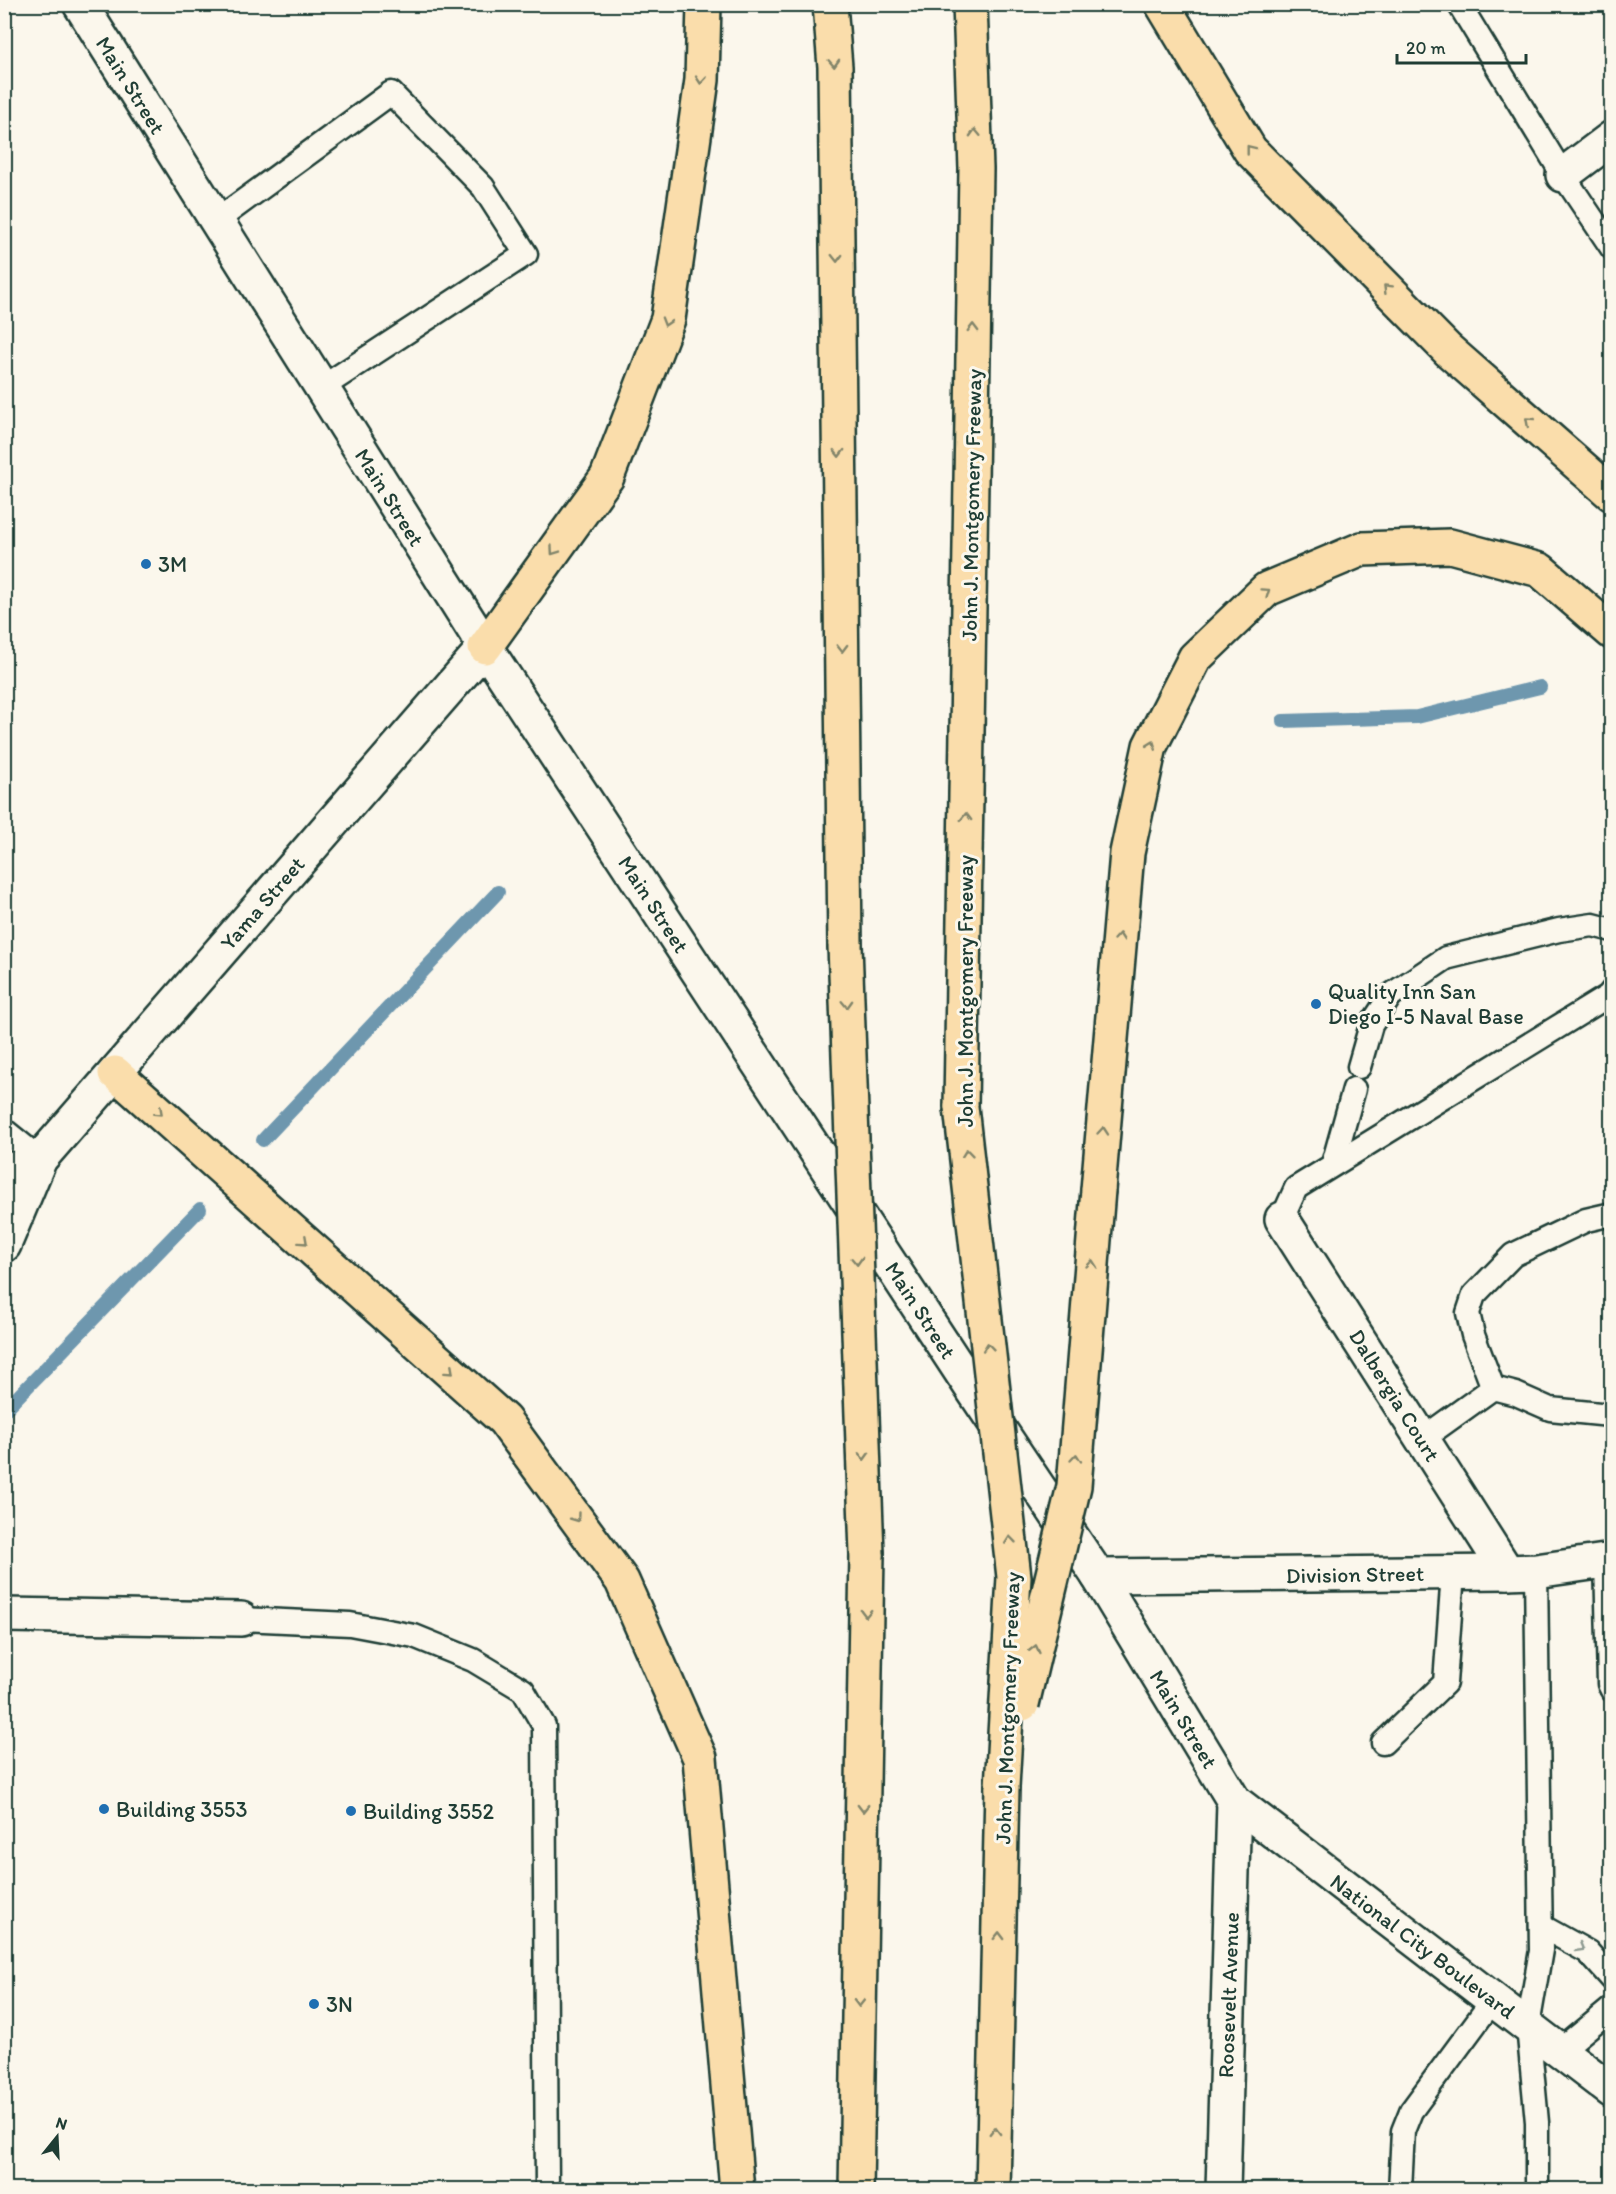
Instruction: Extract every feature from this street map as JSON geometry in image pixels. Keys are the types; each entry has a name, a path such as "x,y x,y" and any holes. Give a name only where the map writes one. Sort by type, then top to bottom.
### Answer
{"highway":[{"path":"485,647 607,477 668,319 702,80 704,4"},
{"path":"830,4 835,67 845,945 867,1554 856,2190"},
{"name":"John J. Montgomery Freeway","path":"970,4 976,170 962,1107 1014,1577 1002,1787 993,2190"},
{"path":"1162,4 1250,150 1448,350 1611,494"},
{"path":"1002,1787 1074,1486 1126,853 1150,746 1196,658 1267,589 1362,549 1450,546 1540,570 1611,632"},
{"path":"115,1073 504,1420 622,1581 700,1758 737,2190"}],"main road":[{"name":"Main Street","path":"80,4 485,647 971,1387 1098,1576 1234,1801"},
{"path":"1563,175 1611,138"},
{"name":"Yama Street","path":"4,1245 40,1159 485,647"},
{"name":"Yama Street","path":"4,1173 40,1159"},
{"path":"4,1186 40,1159"},
{"path":"4,1214 40,1159"},
{"name":"Dalbergia Court","path":"1282,1219 1422,1439 1521,1571"},
{"name":"Division Street","path":"1098,1576 1521,1571 1609,1560"},
{"path":"4,1615 241,1620"},
{"name":"National City Boulevard","path":"1234,1801 1611,2091"},
{"name":"Roosevelt Avenue","path":"1223,2190 1234,1801"}],"lane":[{"path":"1459,4 1563,175 1611,248"},
{"path":"216,220 391,93 483,187 526,254 321,388"},
{"path":"1333,1164 1371,1025 1391,995 1446,958 1559,930 1593,925 1611,930"},
{"path":"1282,1219 1296,1188 1608,996 1611,991"},
{"path":"4,1130 40,1159"},
{"path":"1493,1388 1473,1335 1468,1313 1473,1295 1512,1255 1586,1220 1611,1214"},
{"path":"1493,1388 1516,1394 1550,1409 1610,1415"},
{"path":"1422,1439 1493,1388"},
{"path":"1609,1560 1609,1684 1611,1690"},
{"path":"1521,1571 1541,1926 1540,1950 1528,2026 1537,2122 1537,2190"},
{"path":"1383,1743 1445,1683 1453,1573"},
{"path":"241,1620 350,1624 414,1636 473,1660 523,1690 544,1726 547,2190"},
{"path":"1541,1926 1588,1952 1611,1979"},
{"path":"1400,2190 1403,2132 1411,2111 1493,2000"},
{"path":"1560,2051 1611,2008"}],"waterway":[{"path":"1283,721 1417,717 1540,687"},
{"path":"263,1140 498,892"},
{"path":"4,1411 200,1209"}],"place":[{"name":"3M","path":"146,564"},
{"name":"Quality Inn San Diego I-5 Naval Base","path":"1316,1004"},
{"name":"Building 3553","path":"104,1809"},
{"name":"Building 3552","path":"351,1811"},
{"name":"3N","path":"314,2004"}]}
